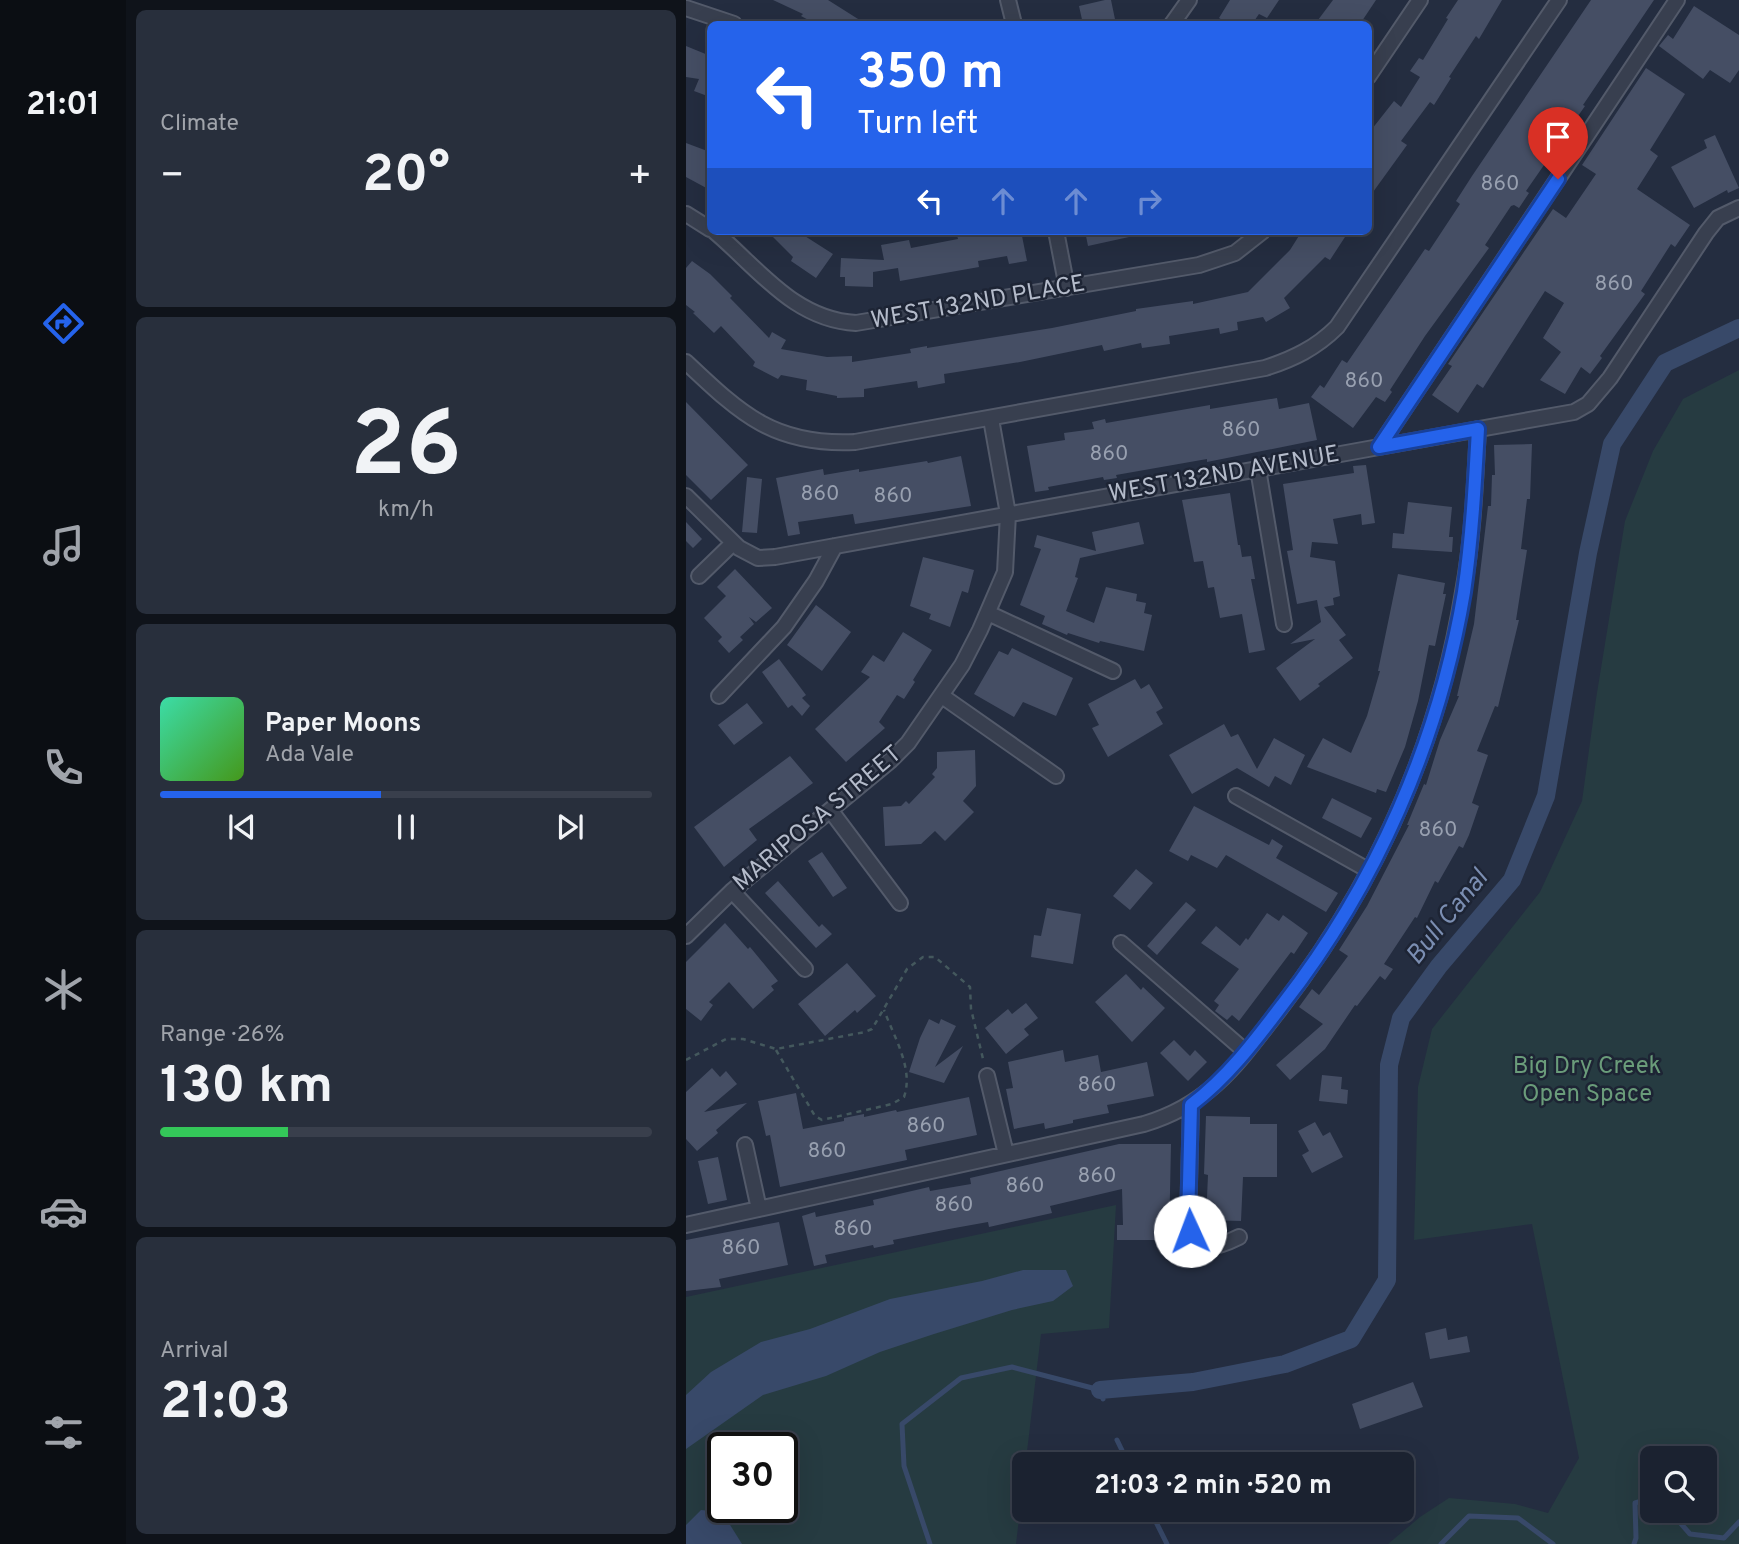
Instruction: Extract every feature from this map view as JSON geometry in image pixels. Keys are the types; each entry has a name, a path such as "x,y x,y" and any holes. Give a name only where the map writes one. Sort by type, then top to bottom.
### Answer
{"street":[{"path":"1008,0 1013,21"},
{"path":"1174,21 1189,0"},
{"path":"1372,71 1420,0"},
{"path":"686,362 745,415 764,426 818,443 855,442 991,419 1265,368 1286,361 1316,346 1337,327 1559,0"},
{"path":"1379,447 1677,0"},
{"path":"686,8 725,21"},
{"name":"WEST 132ND AVENUE","path":"686,496 733,542 752,556 775,557 1574,412 1588,404 1610,378 1718,218 1739,208"},
{"name":"WEST 132ND PLACE","path":"686,214 707,227"},
{"name":"WEST 132ND PLACE","path":"717,235 792,303 818,316 841,322 873,322 1210,262 1235,253 1258,235"},
{"path":"1057,235 1067,288"},
{"name":"MARIPOSA STREET","path":"686,936 732,891 891,760 908,743 962,665 1005,572 1008,514 991,419"},
{"path":"686,1225 1144,1124 1191,1105 1209,1092 1246,1052 1315,963 1345,915 1404,800 1423,751 1454,640 1464,591 1474,505 1478,429"},
{"path":"1258,469 1284,624"},
{"path":"699,576 733,542"},
{"path":"719,696 783,626 816,581 835,545"},
{"path":"988,613 1113,671"},
{"path":"942,696 1056,776"},
{"path":"1236,796 1368,870"},
{"path":"831,811 900,903"},
{"path":"732,891 805,969"},
{"path":"1121,943 1246,1052"},
{"path":"987,1076 1006,1154"},
{"path":"1191,1105 1190,1231 1197,1242 1212,1248 1239,1237"},
{"path":"745,1144 760,1209"}],"path":[{"path":"686,1060 726,1039 743,1039 776,1049 865,1032 872,1029 907,969 923,957 935,957 970,987 971,1009 987,1076"},
{"path":"776,1049 815,1116 822,1120 892,1104 904,1097 909,1083 884,1010"}],"green space":[{"name":"Big Dry Creek Open Space","path":"1739,370 1739,1544 1388,1544 1420,1517 1449,1498 1515,1504 1548,1513 1579,1458 1532,1224 1414,1240 1418,1087 1432,1029 1540,892 1582,801 1625,521 1653,451 1683,399"},
{"path":"1116,1205 1109,1328 1041,1334 1027,1452 1012,1452 1012,1522 1019,1522 1016,1544 686,1544 686,1297"}],"water":[{"path":"1023,1270 1066,1270 1073,1286 1053,1301 1012,1310 934,1334 880,1352 826,1376 763,1395 686,1449 686,1395 711,1372 761,1342 810,1329 890,1299"},
{"path":"701,1510 707,1511 707,1523 729,1523 742,1544 686,1544 686,1525"}],"building":[{"path":"773,0 828,0 861,21 810,21 801,16 803,14"},
{"path":"1111,0 1115,21 1082,21 1079,6"},
{"path":"1230,0 1279,0 1267,18 1259,14 1254,21 1224,21 1219,18"},
{"path":"1333,0 1376,0 1362,21 1317,21"},
{"path":"1458,0 1502,0 1479,39 1476,36 1449,77 1451,78 1434,105 1430,102 1401,141 1407,145 1372,193 1372,129 1394,101 1401,107 1420,77 1410,71 1419,58 1423,60 1448,19 1446,18"},
{"path":"1591,0 1654,0 1526,191 1529,193 1519,208 1511,206 1485,245 1489,248 1425,336 1385,402 1376,397 1353,428 1311,397 1320,385 1324,388 1342,360 1347,363 1425,249 1429,251 1460,204 1456,201 1472,176"},
{"path":"1694,6 1739,35 1739,70 1730,83 1710,70 1703,79 1659,46 1668,35 1673,39"},
{"path":"686,46 707,55 707,96 694,91 699,79 686,77"},
{"path":"1646,68 1685,94 1650,150 1658,156 1637,189 1690,225 1675,247 1671,244 1641,291 1645,294 1590,374 1581,367 1565,394 1540,380 1561,352 1543,338 1564,303 1545,291 1483,388 1477,384 1458,413 1432,395 1452,366 1448,364 1553,209 1566,218 1596,174 1582,165"},
{"path":"1715,135 1739,188 1728,193 1727,190 1694,208 1671,167 1707,148 1704,140"},
{"path":"686,143 707,151 707,188 686,177"},
{"path":"771,235 803,235 833,254 816,278 791,261 793,257"},
{"path":"957,235 1022,235 1027,261 1009,264 1007,256 978,261 979,267 900,281 898,268 873,272 873,287 845,286 845,277 840,277 841,258 884,260 881,245 909,240 911,248 958,239"},
{"path":"1086,235 1129,235 1129,237 1088,246"},
{"path":"1299,235 1345,237 1330,260 1325,257 1284,298 1290,308 1266,322 1263,317 1237,322 1238,330 1220,334 1219,328 1169,336 1170,344 1142,348 1141,343 1104,351 1102,345 944,374 945,383 918,388 917,381 864,389 864,397 837,398 806,390 807,380 781,375 778,379 753,366 755,362 721,326 714,333 686,305 686,268 692,261 732,296 730,298 769,338 772,332 786,340 781,349 827,357 852,356 852,362 911,353 910,349 927,346 1052,328 1136,309 1193,301 1193,304 1248,292 1290,250"},
{"path":"1277,398 1279,409 1309,403 1317,440 1207,462 1207,459 1116,475 1117,478 1104,480 1103,477 1048,487 1049,490 1035,492 1027,446 1065,440 1064,433 1094,429 1092,422 1105,419 1106,423 1210,405 1210,409"},
{"path":"686,402 748,465 711,500 686,475"},
{"path":"1532,444 1530,499 1527,499 1521,549 1527,550 1516,620 1519,620 1498,707 1495,706 1477,751 1488,755 1472,803 1479,806 1469,835 1463,848 1459,846 1438,883 1435,881 1417,918 1415,917 1384,964 1393,969 1385,980 1380,976 1357,1006 1355,1005 1325,1049 1290,1080 1276,1065 1323,1024 1299,1007 1312,989 1319,995 1348,956 1339,950 1367,906 1409,825 1459,696 1474,624 1488,506 1491,506 1492,475 1495,475 1494,445"},
{"path":"961,456 971,506 855,524 853,514 798,522 800,534 788,536 776,478 823,469 824,475 859,469 859,472"},
{"path":"1366,465 1375,523 1362,525 1361,514 1333,519 1338,544 1312,542 1310,557 1335,561 1340,596 1333,598 1334,605 1324,607 1346,635 1339,640 1353,658 1300,701 1276,668 1315,639 1290,644 1321,622 1317,600 1297,604 1287,551 1293,550 1283,484 1354,473 1353,466"},
{"path":"747,477 762,479 757,533 742,532"},
{"path":"1230,493 1242,557 1251,556 1255,579 1251,579 1265,650 1249,653 1242,614 1220,618 1214,587 1208,588 1203,561 1194,562 1182,500"},
{"path":"1408,502 1452,507 1449,537 1453,537 1452,552 1392,548 1393,533 1404,534"},
{"path":"686,522 702,539 693,548 686,541"},
{"path":"1139,522 1144,544 1080,558 1075,577 1078,578 1066,611 1094,623 1106,587 1137,594 1136,601 1146,603 1144,613 1152,615 1144,651 1100,641 1099,643 1068,633 1067,635 1042,624 1045,616 1020,605 1041,549 1034,547 1037,535 1096,551 1092,532"},
{"path":"923,557 974,570 968,593 962,591 950,627 929,619 931,614 910,606"},
{"path":"735,569 772,608 756,622 749,617 754,624 740,637 743,640 729,653 718,641 722,637 704,618 726,596 717,587"},
{"path":"1398,574 1445,583 1443,594 1446,594 1435,646 1429,645 1418,701 1405,747 1386,792 1377,789 1376,793 1307,767 1323,738 1351,753 1367,716 1380,671"},
{"path":"816,605 851,632 822,671 787,645"},
{"path":"903,632 932,650 904,699 897,695 879,722 885,728 846,762 815,729 870,677 861,672 873,655 884,662"},
{"path":"1012,648 1073,678 1056,716 1023,702 1014,717 974,694 999,651 1008,655"},
{"path":"779,659 806,695 802,698 810,706 802,716 792,705 788,708 762,672"},
{"path":"1135,679 1141,689 1149,684 1163,708 1156,712 1163,724 1108,757 1092,728 1099,725 1088,704"},
{"path":"747,703 763,723 734,745 718,725"},
{"path":"1224,724 1231,737 1238,734 1257,769 1274,738 1305,755 1291,785 1275,776 1269,787 1237,768 1192,794 1169,755"},
{"path":"975,750 976,786 963,801 974,812 945,841 935,831 921,844 885,846 883,807 901,806 906,801 909,804 935,777 932,774 937,768 937,752"},
{"path":"790,756 813,783 749,829 757,840 724,867 694,827"},
{"path":"1332,798 1372,818 1361,838 1322,818"},
{"path":"1194,806 1269,845 1272,839 1283,846 1276,858 1338,893 1326,912 1226,855 1217,868 1191,855 1188,861 1169,851"},
{"path":"822,852 847,888 833,897 808,861"},
{"path":"1136,869 1153,883 1130,910 1113,896"},
{"path":"778,881 819,927 822,924 832,934 816,948 765,893"},
{"path":"1186,902 1196,910 1157,955 1147,946"},
{"path":"1047,908 1081,914 1073,964 1031,957 1034,935 1041,936"},
{"path":"1267,913 1279,921 1283,915 1308,933 1239,1021 1232,1015 1227,1020 1215,1011 1219,1005 1214,1001 1239,969 1201,943 1216,926 1240,946 1246,938 1248,940"},
{"path":"725,923 748,949 750,947 778,981 771,986 774,990 753,1009 729,982 709,1002 713,1005 701,1021 686,1009 686,962"},
{"path":"847,963 876,996 825,1036 798,1004"},
{"path":"1126,974 1141,990 1143,987 1165,1008 1132,1042 1095,1002"},
{"path":"1026,1003 1038,1018 1024,1029 1029,1035 1006,1054 985,1028 1008,1009 1012,1014"},
{"path":"929,1019 939,1024 941,1019 956,1026 935,1067 963,1046 944,1083 909,1072"},
{"path":"1174,1040 1190,1056 1195,1050 1207,1062 1188,1081 1160,1053"},
{"path":"1063,1050 1065,1062 1098,1055 1101,1072 1147,1062 1154,1096 1107,1105 1109,1113 1073,1120 1073,1123 1045,1129 1044,1123 1014,1129 1006,1089 1013,1088 1008,1062"},
{"path":"712,1068 720,1077 726,1071 737,1084 704,1112 747,1103 697,1151 686,1139 686,1092"},
{"path":"1322,1075 1342,1077 1341,1089 1348,1090 1347,1104 1319,1101"},
{"path":"796,1093 803,1129 864,1114 864,1117 896,1110 897,1112 969,1097 977,1135 905,1150 907,1160 780,1187 770,1135 766,1136 758,1101"},
{"path":"1206,1116 1250,1117 1250,1124 1277,1124 1277,1177 1243,1177 1241,1221 1206,1220"},
{"path":"1315,1122 1323,1136 1330,1132 1343,1157 1312,1173 1302,1155 1309,1151 1298,1131"},
{"path":"1119,1144 1171,1144 1169,1240 1117,1240 1117,1225 1123,1225 1122,1189 1050,1206 1052,1213 989,1227 988,1222 893,1240 894,1244 874,1248 873,1245 825,1255 827,1263 814,1266 802,1216 815,1212 816,1217 874,1205 873,1200 929,1187 930,1191 971,1184 970,1178"},
{"path":"718,1157 727,1200 708,1204 698,1161"},
{"path":"779,1222 788,1265 719,1279 721,1287 686,1291 686,1240"},
{"path":"1446,1328 1448,1340 1467,1336 1470,1352 1430,1359 1425,1333"},
{"path":"1413,1382 1423,1407 1360,1429 1352,1404"}],"waterway":[{"name":"Bull Canal","path":"1100,1390 1193,1382 1285,1364 1351,1339 1387,1280 1389,1065 1401,1018 1439,966 1512,880 1546,796 1588,553 1612,444 1665,363 1739,328"},
{"path":"930,1544 904,1466 902,1424 961,1378 1012,1367 1100,1390 1103,1399"},
{"path":"1117,1440 1123,1452"},
{"path":"1634,1544 1635,1503 1640,1502"},
{"path":"1441,1544 1469,1516 1518,1518 1553,1544"},
{"path":"1156,1522 1167,1544"},
{"path":"1680,1523 1690,1534 1724,1538 1739,1522"}],"route":[{"path":"1190,1231 1191,1105 1209,1092 1246,1052 1315,963 1345,915 1404,800 1423,751 1454,640 1464,591 1474,505 1478,429 1379,447 1558,179"}]}
